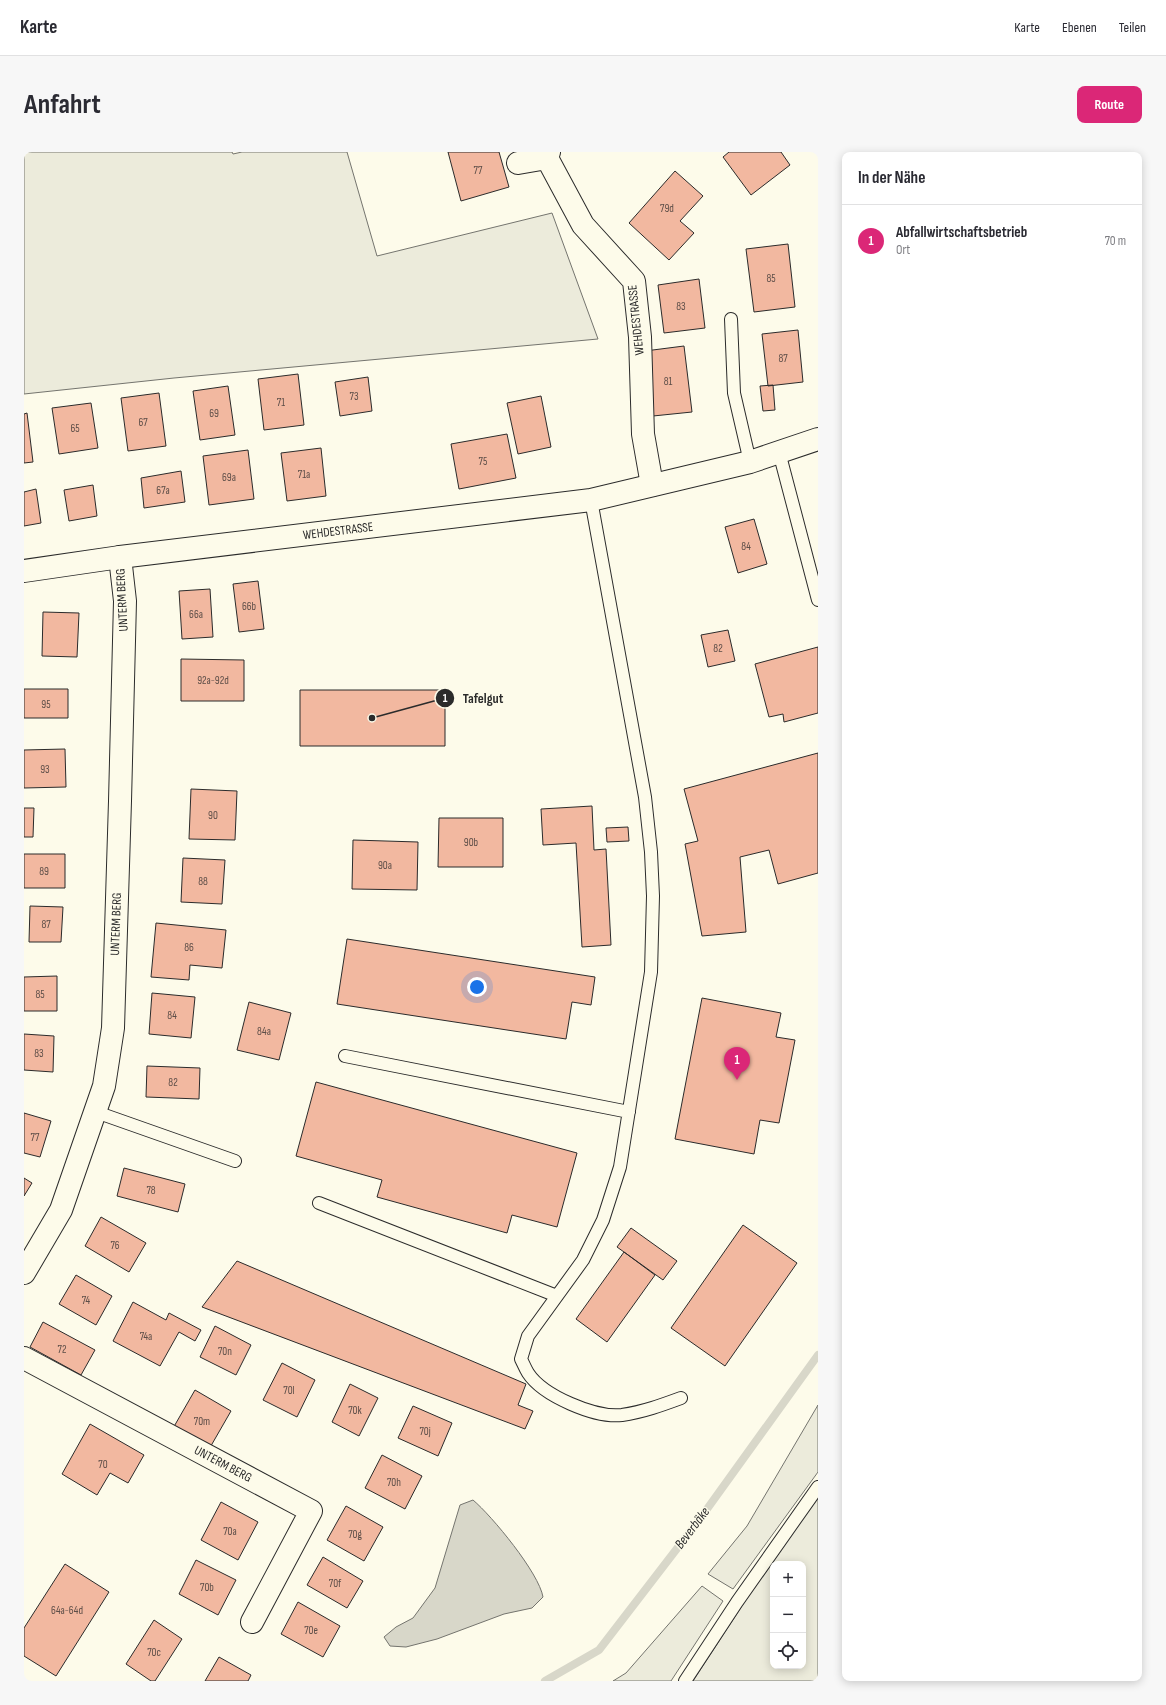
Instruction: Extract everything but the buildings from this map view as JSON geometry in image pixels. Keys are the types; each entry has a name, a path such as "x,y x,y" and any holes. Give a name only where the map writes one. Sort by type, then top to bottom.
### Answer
{"street":[{"name":"WEHDESTRASSE","path":"518,163 548,155 583,225 634,281 640,337 643,434 652,485"},
{"name":"WEHDESTRASSE","path":"24,571 120,557 591,500 750,462 818,439"},
{"name":"UNTERM BERG","path":"24,1273 61,1210 104,1086 113,1028 124,609 120,557"},
{"name":"UNTERM BERG","path":"24,1358 311,1511 252,1622"}],"lane":[{"path":"731,319 734,394 750,462"},
{"path":"779,452 818,600"},
{"path":"591,500 645,797 651,852 653,896 651,972 620,1167 603,1220 583,1260 528,1336 521,1359 528,1373 543,1388 579,1408 597,1413 621,1415 647,1410 681,1398"},
{"path":"345,1056 629,1112"},
{"path":"96,1112 235,1161"},
{"path":"319,1203 557,1296"},
{"path":"685,1681 737,1602 818,1487"}],"shaded area":[{"path":"24,152 232,152 233,154 242,152 347,152 377,256 552,213 598,339 174,378 24,394"},
{"path":"818,1405 818,1472 733,1589 708,1574 747,1526"},
{"path":"818,1498 818,1681 693,1681 770,1563 770,1669 806,1669 806,1561 772,1561"},
{"path":"473,1500 514,1546 533,1574 540,1587 543,1597 532,1608 504,1614 437,1639 406,1647 390,1646 384,1637 396,1627 413,1618 435,1588 460,1505"},
{"path":"702,1586 723,1601 671,1681 613,1681 626,1673"}],"waterway":[{"name":"Beverbäke","path":"545,1681 599,1650 702,1516 818,1355"}],"place":[{"name":"Tafelgut","path":"372,718"},
{"name":"Abfallwirtschaftsbetrieb","path":"737,1080"}]}
